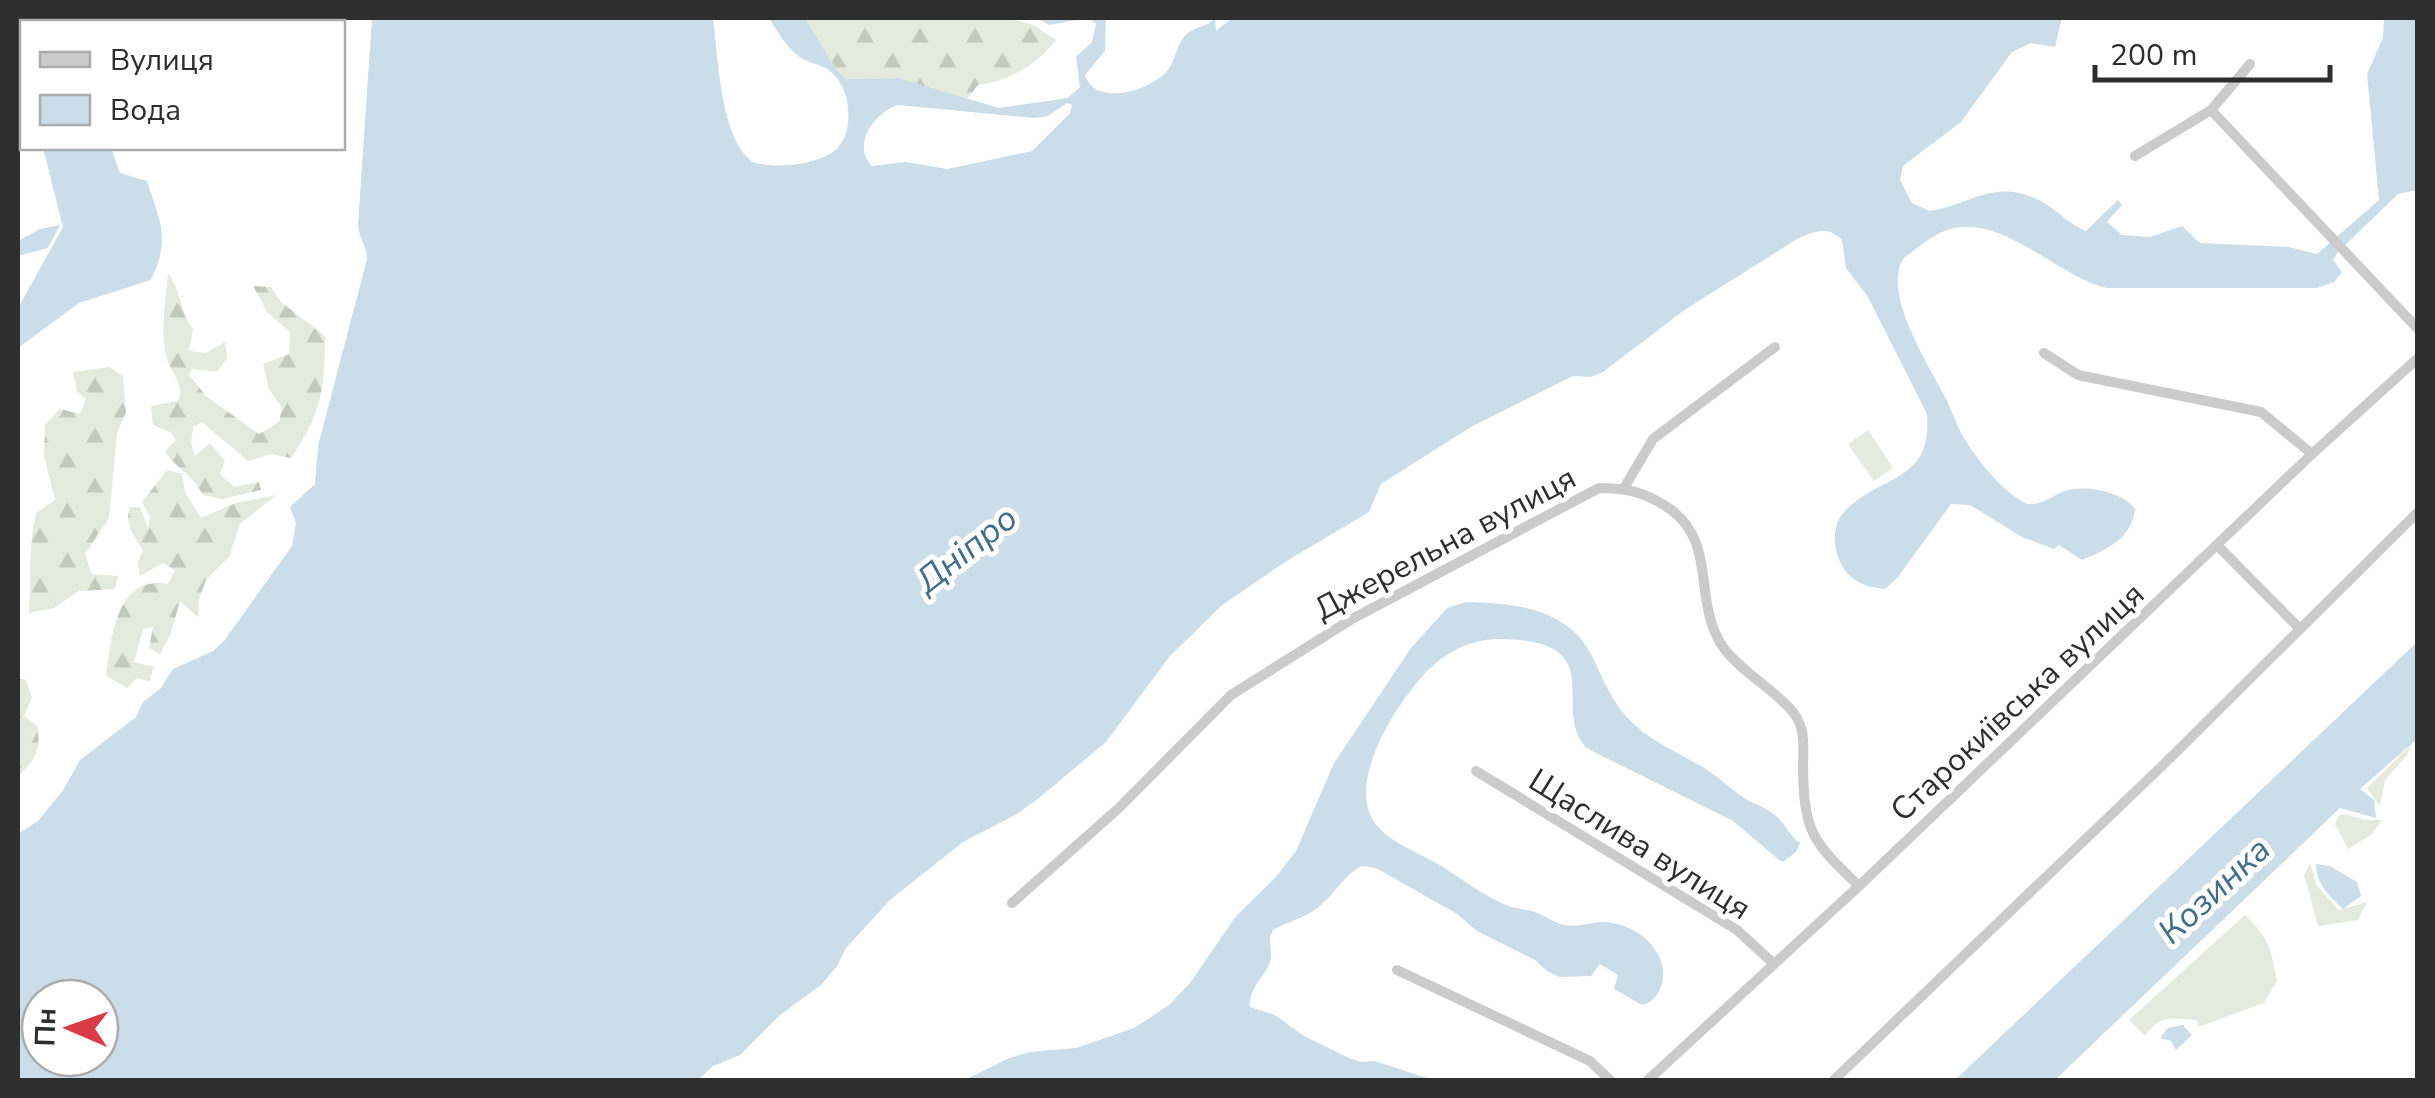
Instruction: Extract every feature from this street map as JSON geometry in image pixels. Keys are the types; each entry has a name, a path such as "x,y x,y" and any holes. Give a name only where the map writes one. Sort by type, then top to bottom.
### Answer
{"street":[{"path":"2134,156 2211,110 2250,64"},
{"path":"2211,110 2418,329"},
{"path":"1624,488 1653,440 1774,347"},
{"path":"2044,353 2078,374 2262,412 2312,454"},
{"name":"Старокиївська вулиця","path":"1648,1080 2418,358"},
{"name":"Джерельна вулиця","path":"1012,903 1120,807 1231,695 1352,619 1598,488 1647,493 1685,520 1698,542 1712,627 1739,666 1796,714 1802,727 1805,808 1814,840 1859,886"},
{"path":"1834,1080 2162,766 2418,512"},
{"path":"2218,546 2298,626"},
{"name":"Щаслива вулиця","path":"1476,771 1737,930 1774,964"},
{"path":"1397,970 1590,1062 1610,1080"}],"green space":[{"path":"805,18 1008,18 1033,25 1056,40 1031,64 1001,80 978,85 968,98 898,78 846,79"},
{"path":"168,273 193,329 189,351 206,353 225,342 227,358 217,372 192,369 189,375 207,397 259,434 279,422 282,408 269,389 263,364 289,354 290,332 267,312 253,286 271,287 281,302 325,336 319,401 291,458 271,454 248,461 202,422 193,427 191,443 195,456 210,443 225,461 220,474 234,487 259,482 261,490 222,499 203,495 165,451 176,440 172,433 153,425 151,406 178,401 180,394 164,346"},
{"path":"109,367 123,376 126,412 117,433 109,518 85,554 92,574 118,576 115,589 79,591 54,608 29,613 33,525 36,513 55,500 44,456 45,425 60,409 80,414 86,399 77,392 73,372"},
{"path":"1868,430 1893,468 1874,481 1848,444"},
{"path":"167,470 182,474 185,492 201,518 236,503 276,495 240,524 229,557 206,580 198,617 180,601 160,654 149,648 153,627 143,629 134,662 154,667 149,681 137,678 127,688 106,676 119,612 137,589 168,584 175,570 163,563 140,576 138,562 143,550 131,530 128,513 130,507 140,507 148,528 150,517 142,502"},
{"path":"18,678 26,680 32,698 24,716 37,726 38,742 32,760 18,777"},
{"path":"2412,744 2385,780 2380,806 2367,788"},
{"path":"2339,815 2382,820 2371,835 2348,849 2335,824"},
{"path":"2310,863 2317,886 2339,910 2367,902 2358,920 2318,926 2304,875"},
{"path":"2245,915 2264,938 2273,960 2277,981 2264,1003 2198,1027 2197,1020 2167,1019 2145,1036 2129,1020"}],"water":[{"path":"18,18 80,18 20,20 20,52"},
{"name":"Дніпро","path":"372,18 713,18 722,96 734,135 753,162 782,165 813,161 838,147 848,126 847,102 838,80 827,69 797,55 769,18 805,18 846,79 898,78 999,108 1068,98 1080,87 1076,57 1092,42 1096,24 1088,18 1106,18 1105,51 1085,75 1099,91 1122,93 1157,80 1169,69 1184,37 1215,18 1216,31 1232,18 2062,18 2055,47 2031,43 2012,52 1961,122 1903,166 1900,180 1912,203 1929,211 1995,192 2023,194 2045,203 2086,231 2118,200 2122,205 2107,222 2122,235 2150,237 2182,226 2200,243 2289,247 2317,254 2379,200 2367,74 2383,38 2384,18 2417,18 2417,190 2398,194 2338,252 2333,260 2342,272 2334,282 2317,288 2107,288 2068,272 2005,236 1963,227 1937,234 1904,258 1898,273 1898,290 1910,330 1964,438 1994,477 2027,504 2083,488 2113,494 2135,509 2124,535 2082,560 2059,545 2054,549 2022,537 1970,505 1951,504 1885,589 1862,584 1842,567 1835,538 1839,520 1858,500 1913,466 1927,437 1927,414 1868,297 1846,268 1842,240 1826,231 1815,232 1797,239 1683,311 1603,372 1591,377 1573,376 1471,427 1381,484 1369,512 1221,606 1170,656 1106,742 1039,798 963,842 890,900 846,948 821,985 780,1015 740,1055 713,1066 698,1080 18,1080 18,834 38,821 64,789 80,760 136,717 143,702 161,688 173,669 213,651 224,641 292,546 296,523 290,507 315,484 318,446 367,259 360,234","holes":["1067,103 1072,105 1070,113 1032,151 947,169 906,162 872,166 866,158 868,130 881,115 898,105 1034,118 1048,116"]},
{"path":"1037,18 1088,18 1049,25"},
{"path":"44,150 112,150 120,173 147,181 161,230 161,253 151,280 79,303 18,348 18,308 63,227"},
{"path":"60,225 48,248 18,256 18,241 40,229"},
{"path":"1466,602 1538,611 1569,627 1582,640 1628,719 1772,813 1800,843 1796,852 1783,862 1733,821 1588,749 1577,733 1573,716 1568,664 1557,651 1535,642 1475,642 1453,651 1424,674 1384,733 1368,774 1369,812 1379,828 1508,906 1565,925 1603,922 1633,930 1650,943 1661,960 1661,987 1652,1001 1642,1005 1614,989 1618,975 1600,964 1591,976 1559,977 1376,868 1362,866 1316,909 1273,930 1270,962 1254,989 1250,1007 1275,1015 1304,1036 1349,1058 1375,1061 1433,1080 965,1080 1009,1058 1076,1048 1134,1028 1169,1005 1190,983 1236,916 1296,851 1334,763 1411,648 1447,608"},
{"name":"Козинка","path":"2417,642 2417,739 2360,789 2374,800 2376,818 2340,808 2055,1080 1955,1080"},
{"path":"2316,864 2330,866 2357,882 2361,896 2343,909 2321,884"},
{"path":"2183,1025 2192,1035 2176,1050 2171,1041 2160,1038 2168,1028"}]}
